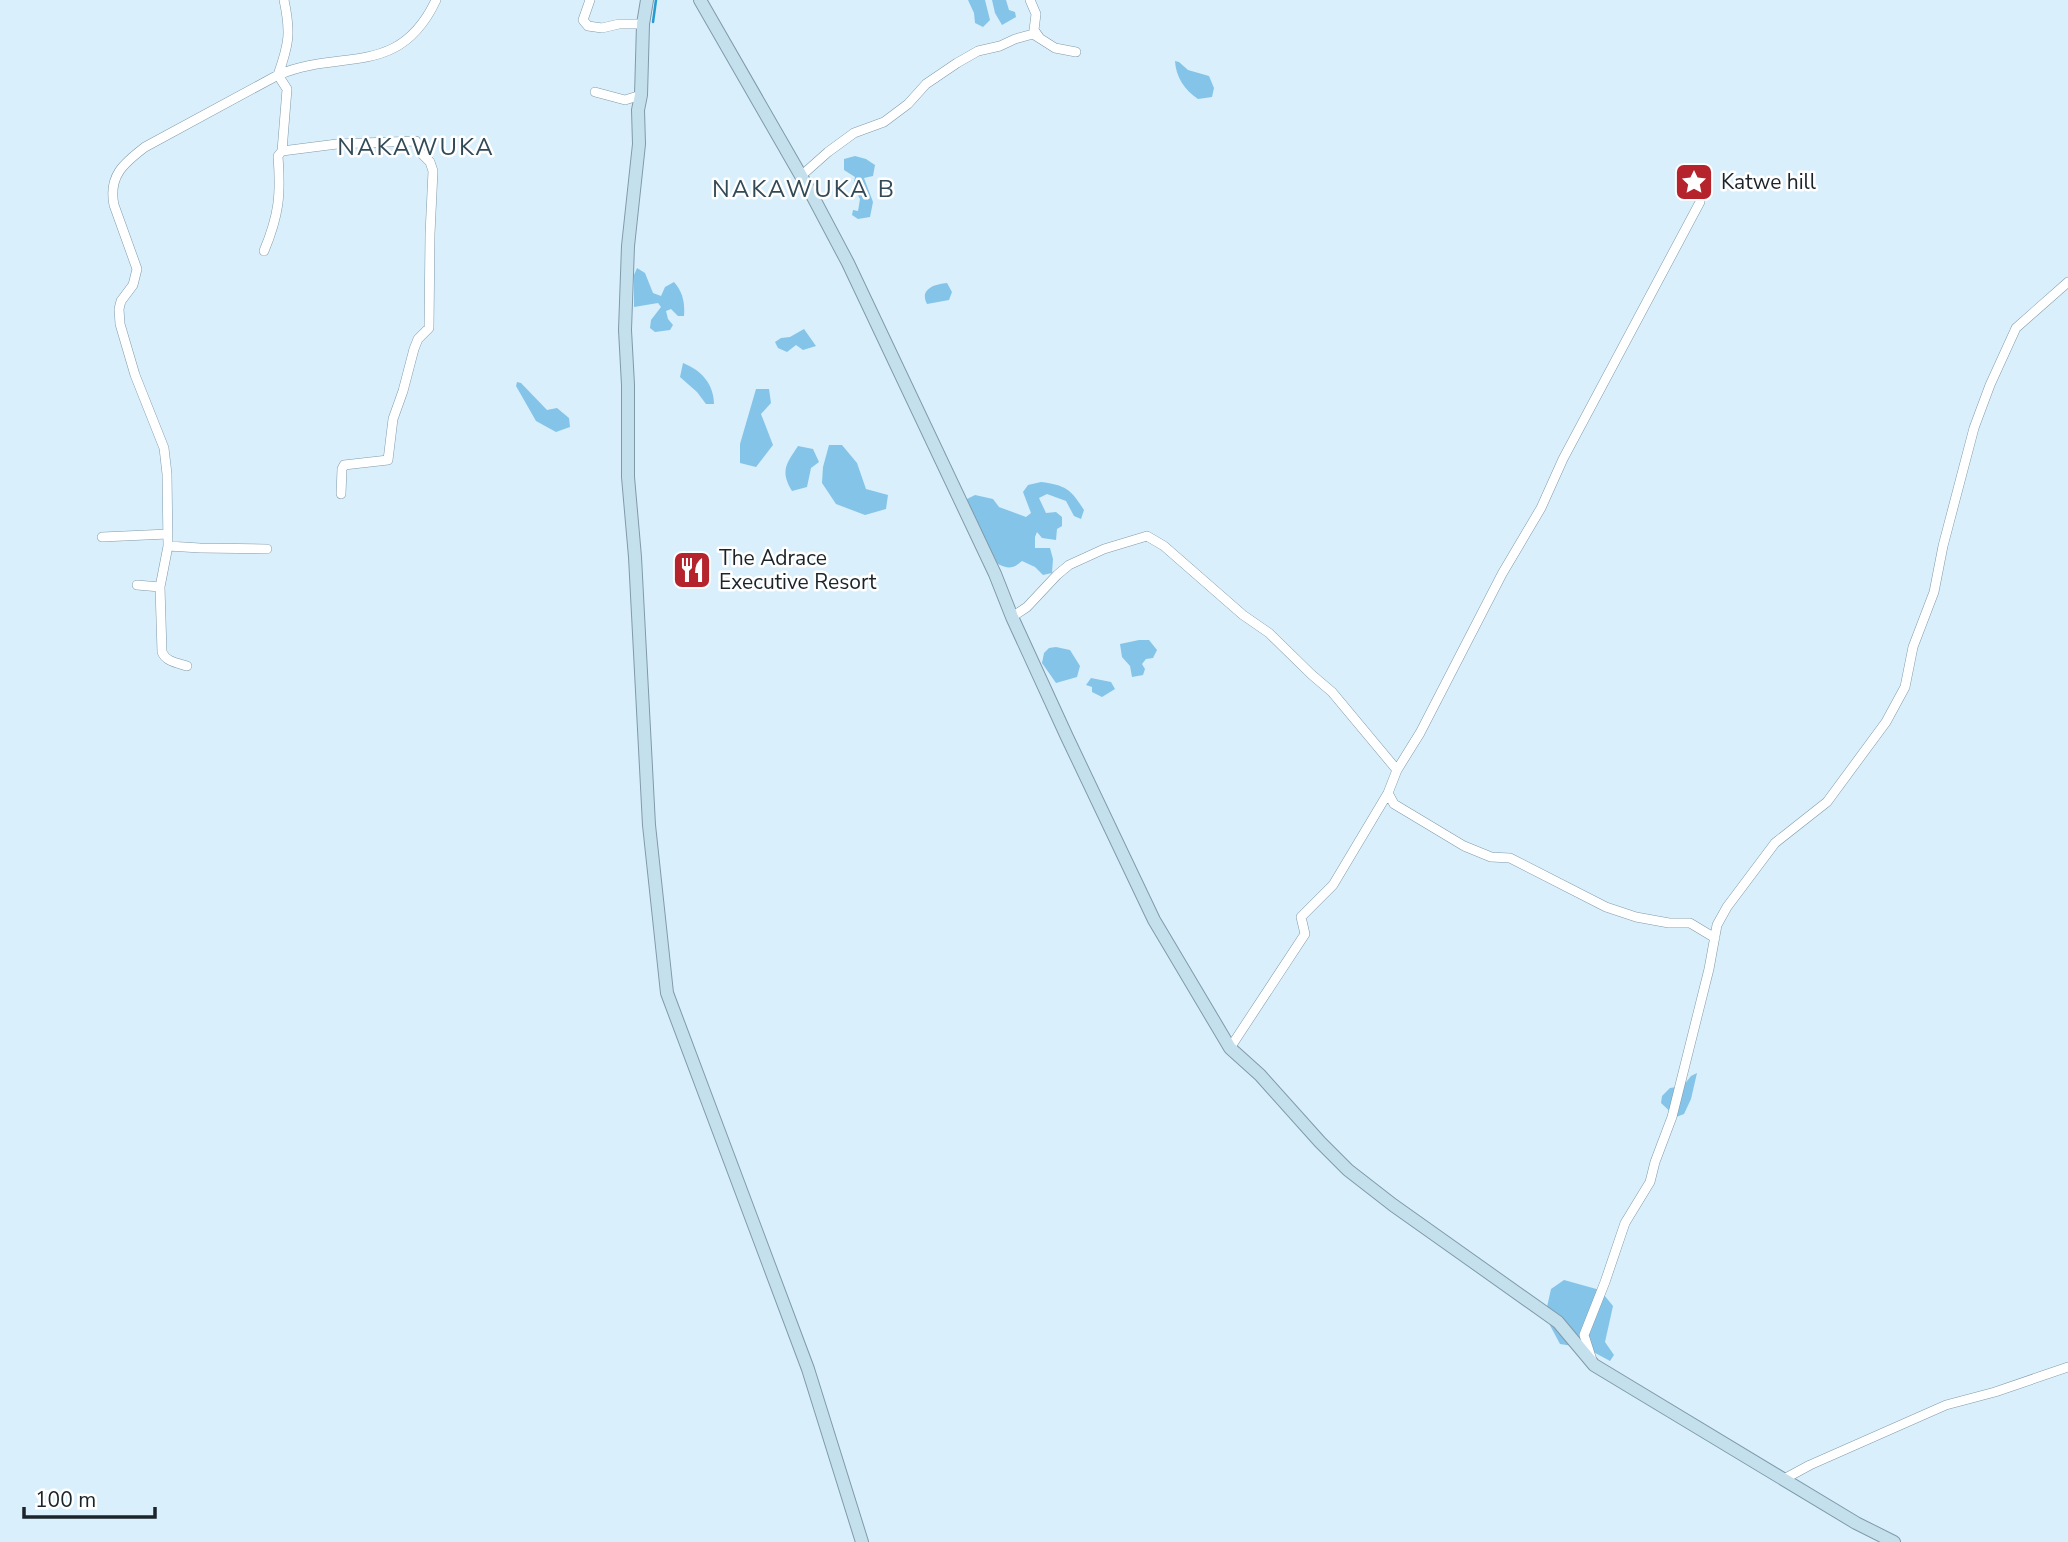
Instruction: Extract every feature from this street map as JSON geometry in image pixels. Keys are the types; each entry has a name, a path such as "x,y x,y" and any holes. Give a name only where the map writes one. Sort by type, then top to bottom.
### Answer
{"main road":[{"path":"646,0 638,110 639,144 628,246 625,330 628,477 635,557 649,825 667,993 808,1369 862,1542"},
{"path":"700,0 801,176 869,307 995,574 1116,844 1154,920 1230,1048 1261,1075 1348,1170 1558,1322 1594,1365 1856,1523 1894,1542"}],"street":[{"path":"278,75 288,46 289,20 284,0"},
{"path":"187,666 163,656 160,587 168,546 167,474 164,448 135,375 120,324 121,301 133,285 137,269 114,205 113,182 118,172 145,147 278,75 298,68 366,58 399,46 417,30 436,0"},
{"path":"590,0 583,20 589,26 602,28 619,24 643,24"},
{"path":"1030,0 1036,14 1034,30 1041,39"},
{"path":"801,176 854,133 884,122 908,104 926,84 978,51 1033,34 1055,48 1076,52"},
{"path":"264,251 276,222 279,198 278,156 282,150 287,89 278,75"},
{"path":"595,92 625,100 641,95"},
{"path":"282,150 337,144 416,141 433,171 429,328 418,339 414,349 393,419 388,460 344,465 341,494"},
{"path":"1230,1048 1305,934 1300,917 1333,885 1388,793 1396,769 1420,733 1502,574 1541,508 1563,459 1700,202"},
{"path":"1594,1365 1584,1335 1625,1223 1650,1182 1672,1117 1695,1031 1717,925 1742,886 1775,844 1827,802 1886,722 1905,687 1913,647 1934,592 1942,546 1974,428 1990,385 2016,328 2068,282"},
{"path":"102,537 168,534"},
{"path":"1012,617 1027,607 1069,565 1104,549 1147,536 1164,546 1234,608 1269,633 1332,692 1396,769"},
{"path":"168,546 267,549"},
{"path":"138,586 160,587"},
{"path":"1388,793 1394,804 1464,846 1491,856 1510,858 1606,907 1636,917 1669,923 1690,923 1715,938"},
{"path":"1784,1479 1946,1405 1995,1392 2068,1367"}],"shaded area":[{"path":"968,0 985,0 990,20 983,27 975,23"},
{"path":"992,0 1006,0 1009,10 1015,12 1016,17 1002,25"},
{"path":"1175,61 1188,70 1209,76 1214,88 1212,97 1198,99 1189,92 1179,78"},
{"path":"855,156 875,165 873,176 864,178 873,202 870,217 858,219 852,215 853,210 858,211 860,199 853,186 855,177 844,170 844,159"},
{"path":"637,268 645,273 653,293 661,296 665,287 674,282 680,290 684,302 684,316 678,316 671,309 666,311 673,325 670,330 655,332 650,328 651,320 661,307 658,303 634,307 634,275"},
{"path":"947,283 952,292 949,300 927,304 927,291 933,286"},
{"path":"804,329 816,346 803,350 796,345 787,352 778,348 775,342"},
{"path":"683,363 709,384 714,404 706,404 680,377"},
{"path":"517,382 547,410 557,408 569,418 570,427 556,432 536,421 516,386"},
{"path":"756,389 769,389 771,403 761,414 773,445 756,467 740,463 740,444"},
{"path":"829,445 842,445 857,463 866,489 888,495 886,509 865,515 836,504 822,483"},
{"path":"798,446 813,449 819,462 811,468 807,487 792,491 785,473"},
{"path":"1041,482 1067,489 1084,510 1081,519 1074,516 1066,501 1047,494 1039,498 1046,513 1056,512 1062,517 1062,526 1057,529 1056,540 1042,538 1037,532 1035,537 1035,548 1050,548 1053,559 1052,573 1043,575 1035,567 1022,561 1010,567 998,564 970,511 967,499 975,495 993,499 999,507 1026,517 1031,513 1023,492 1028,485"},
{"path":"1149,640 1157,650 1153,658 1146,659 1142,664 1145,669 1143,675 1132,677 1130,666 1122,657 1120,644"},
{"path":"1049,648 1070,650 1080,666 1077,677 1056,683 1042,663 1044,653"},
{"path":"1091,678 1111,682 1115,689 1102,697 1086,685"},
{"path":"1697,1073 1691,1099 1684,1114 1676,1117 1661,1103 1662,1096 1670,1088 1683,1086"},
{"path":"1564,1280 1600,1290 1613,1306 1605,1342 1614,1355 1610,1361 1586,1348 1560,1344 1545,1316 1551,1289"}],"waterway":[{"path":"653,22 656,0"}],"place":[{"name":"Katwe hill","path":"1694,182"},
{"name":"The Adrace Executive Resort","path":"692,570"}],"district":[{"name":"NAKAWUKA","path":"416,147"},
{"name":"NAKAWUKA B","path":"804,189"}]}
